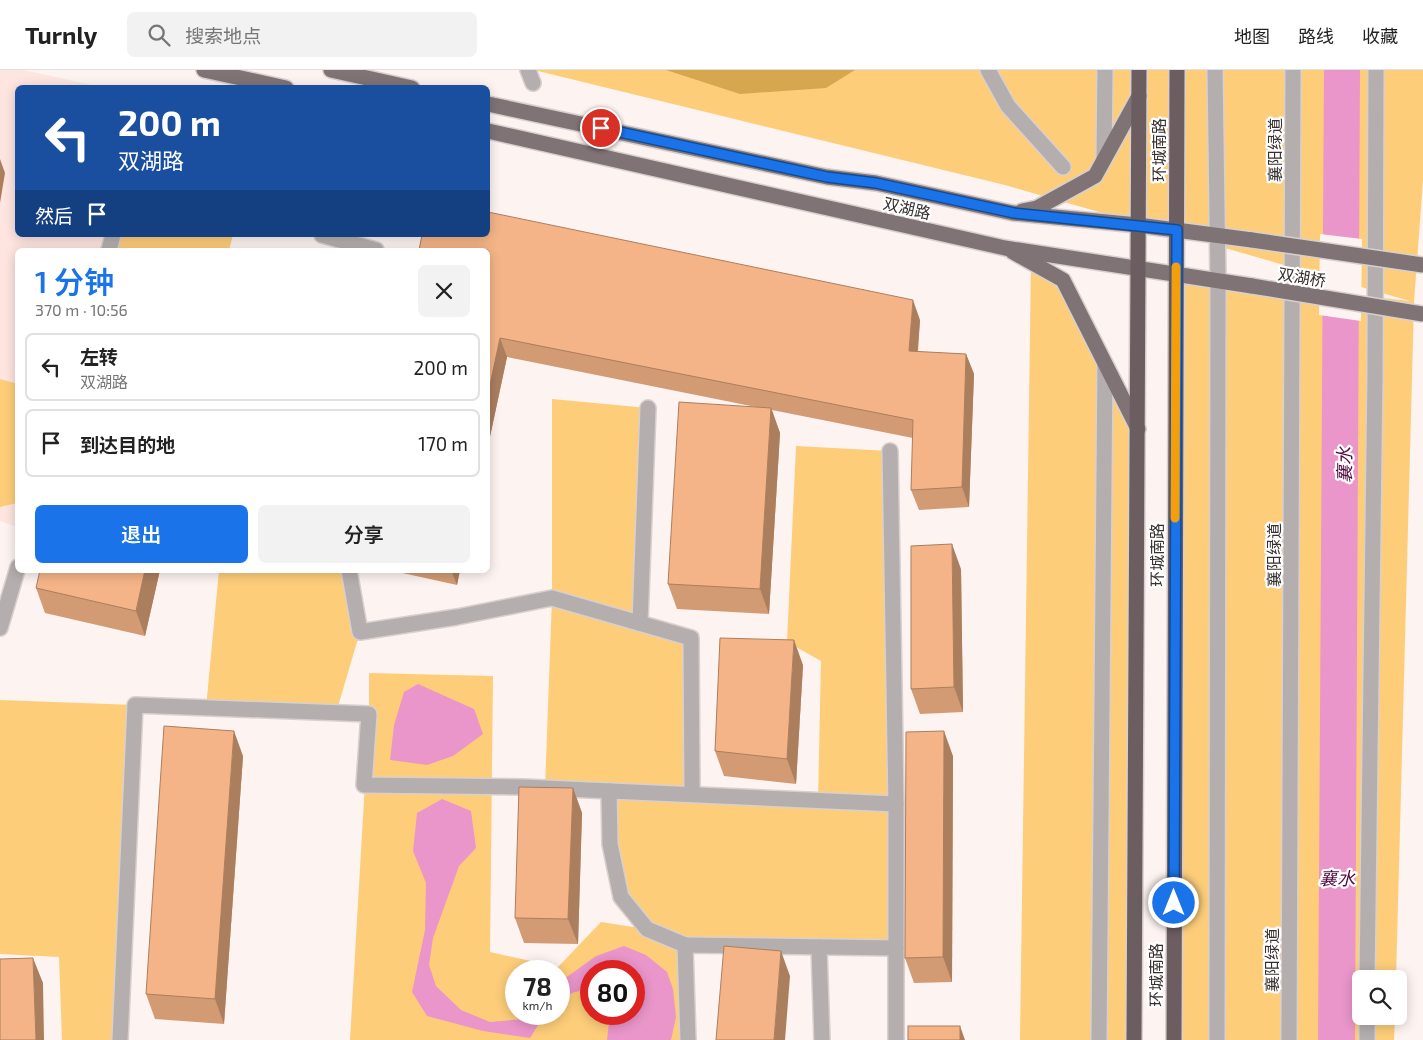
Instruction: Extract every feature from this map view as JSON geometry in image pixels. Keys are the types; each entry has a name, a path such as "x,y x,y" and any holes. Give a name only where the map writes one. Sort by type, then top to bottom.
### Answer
{"highway":[{"name":"环城南路","path":"1134,1040 1139,70"},
{"name":"环城南路","path":"1174,1040 1177,70"}],"main road":[{"path":"204,70 272,85"},
{"path":"331,70 398,85"},
{"path":"1014,213 1037,208 1095,176 1139,96"},
{"name":"双湖路","path":"490,104 817,175 876,183 1014,213 1177,230"},
{"name":"双湖路","path":"490,131 1005,248 1175,274"},
{"name":"双湖桥","path":"1177,230 1423,265"},
{"path":"1005,248 1063,280 1138,429"},
{"name":"双湖桥","path":"1175,274 1423,314"}],"street":[{"path":"988,70 1008,106 1063,167"},
{"path":"1104,159 1105,70"},
{"path":"1215,70 1218,281 1217,1040"},
{"name":"襄阳绿道","path":"1289,1040 1293,70"},
{"path":"1367,970 1375,368 1376,70"},
{"path":"329,237 369,248"},
{"path":"1100,1040 1105,364"},
{"path":"640,623 648,408"},
{"path":"890,451 896,804 896,1040"},
{"path":"0,628 16,573"},
{"path":"350,573 360,632 457,617 552,598 691,638 692,794"},
{"path":"120,1040 135,705 369,714 364,785 523,787 896,804"},
{"path":"609,791 610,844 621,897 647,929 685,945 896,948"},
{"path":"685,945 688,1040"},
{"path":"820,947 822,1040"},
{"path":"1367,1025 1367,1040"}],"shaded area":[{"path":"0,70 24,70 91,85 15,85 15,237 112,237 110,248 15,248 15,526 0,521"},
{"path":"534,70 1423,70 1423,181 1414,302 1396,970 1352,970 1352,1025 1395,1025 1394,1040 1174,1040 1175,274 1410,301 1005,185"},
{"path":"666,70 855,70 826,88 740,94"},
{"path":"112,237 232,237 230,248 110,248"},
{"path":"1031,263 1063,280 1138,429 1134,1040 1020,1040"},
{"path":"0,379 15,383 15,503 0,507"},
{"path":"552,399 648,408 640,623 691,638 692,794 818,800 821,661 787,642 796,446 890,451 896,948 685,945 688,1040 350,1040 369,714 369,673 493,676 490,952 526,960 505,960 505,1025 570,1025 570,960 565,960 601,922 646,929 621,897 609,791 545,788 552,598"},
{"path":"219,573 350,573 360,632 336,713 206,708"},
{"path":"0,700 135,705 120,1040 62,1040 59,957 0,954"}],"water":[{"name":"襄水","path":"1324,70 1360,70 1355,970 1352,970 1352,1025 1355,1025 1355,1040 1318,1040"},
{"path":"418,684 474,709 483,734 453,756 427,765 390,760 394,725 404,692"},
{"path":"442,799 471,811 476,848 459,866 433,938 429,965 436,986 461,1010 490,1022 505,1021 505,1025 538,1025 530,1038 483,1031 427,1016 412,992 425,930 426,883 413,851 417,813"},
{"path":"624,946 646,955 667,972 673,989 676,1017 671,1040 607,1040 609,1025 645,1025 645,960 590,960 596,956"},
{"path":"580,968 580,991 570,994 570,975"}],"pier":[{"path":"1320,234 1362,239 1361,321 1319,315"}],"building":[{"path":"490,212 913,300 909,351 966,354 962,487 911,490 913,420 500,338 490,385 490,248 419,248 422,237 490,237"},
{"path":"679,402 771,408 760,589 668,584"},
{"path":"952,544 954,687 911,689 911,546"},
{"path":"39,573 144,573 136,611 36,588"},
{"path":"720,638 794,640 787,759 715,751"},
{"path":"164,726 234,731 215,999 146,994"},
{"path":"944,731 943,957 905,958 906,732"},
{"path":"519,787 573,788 568,919 515,918"},
{"path":"724,946 781,951 774,1040 716,1040"},
{"path":"33,958 36,1040 0,1040 0,959"},
{"path":"908,1026 960,1026 960,1040 908,1040"}],"slow traffic":[{"path":"1175,518 1176,267"}],"route":[{"path":"601,128 827,177 876,183 1014,213 1177,230 1175,274 1174,903"}]}
